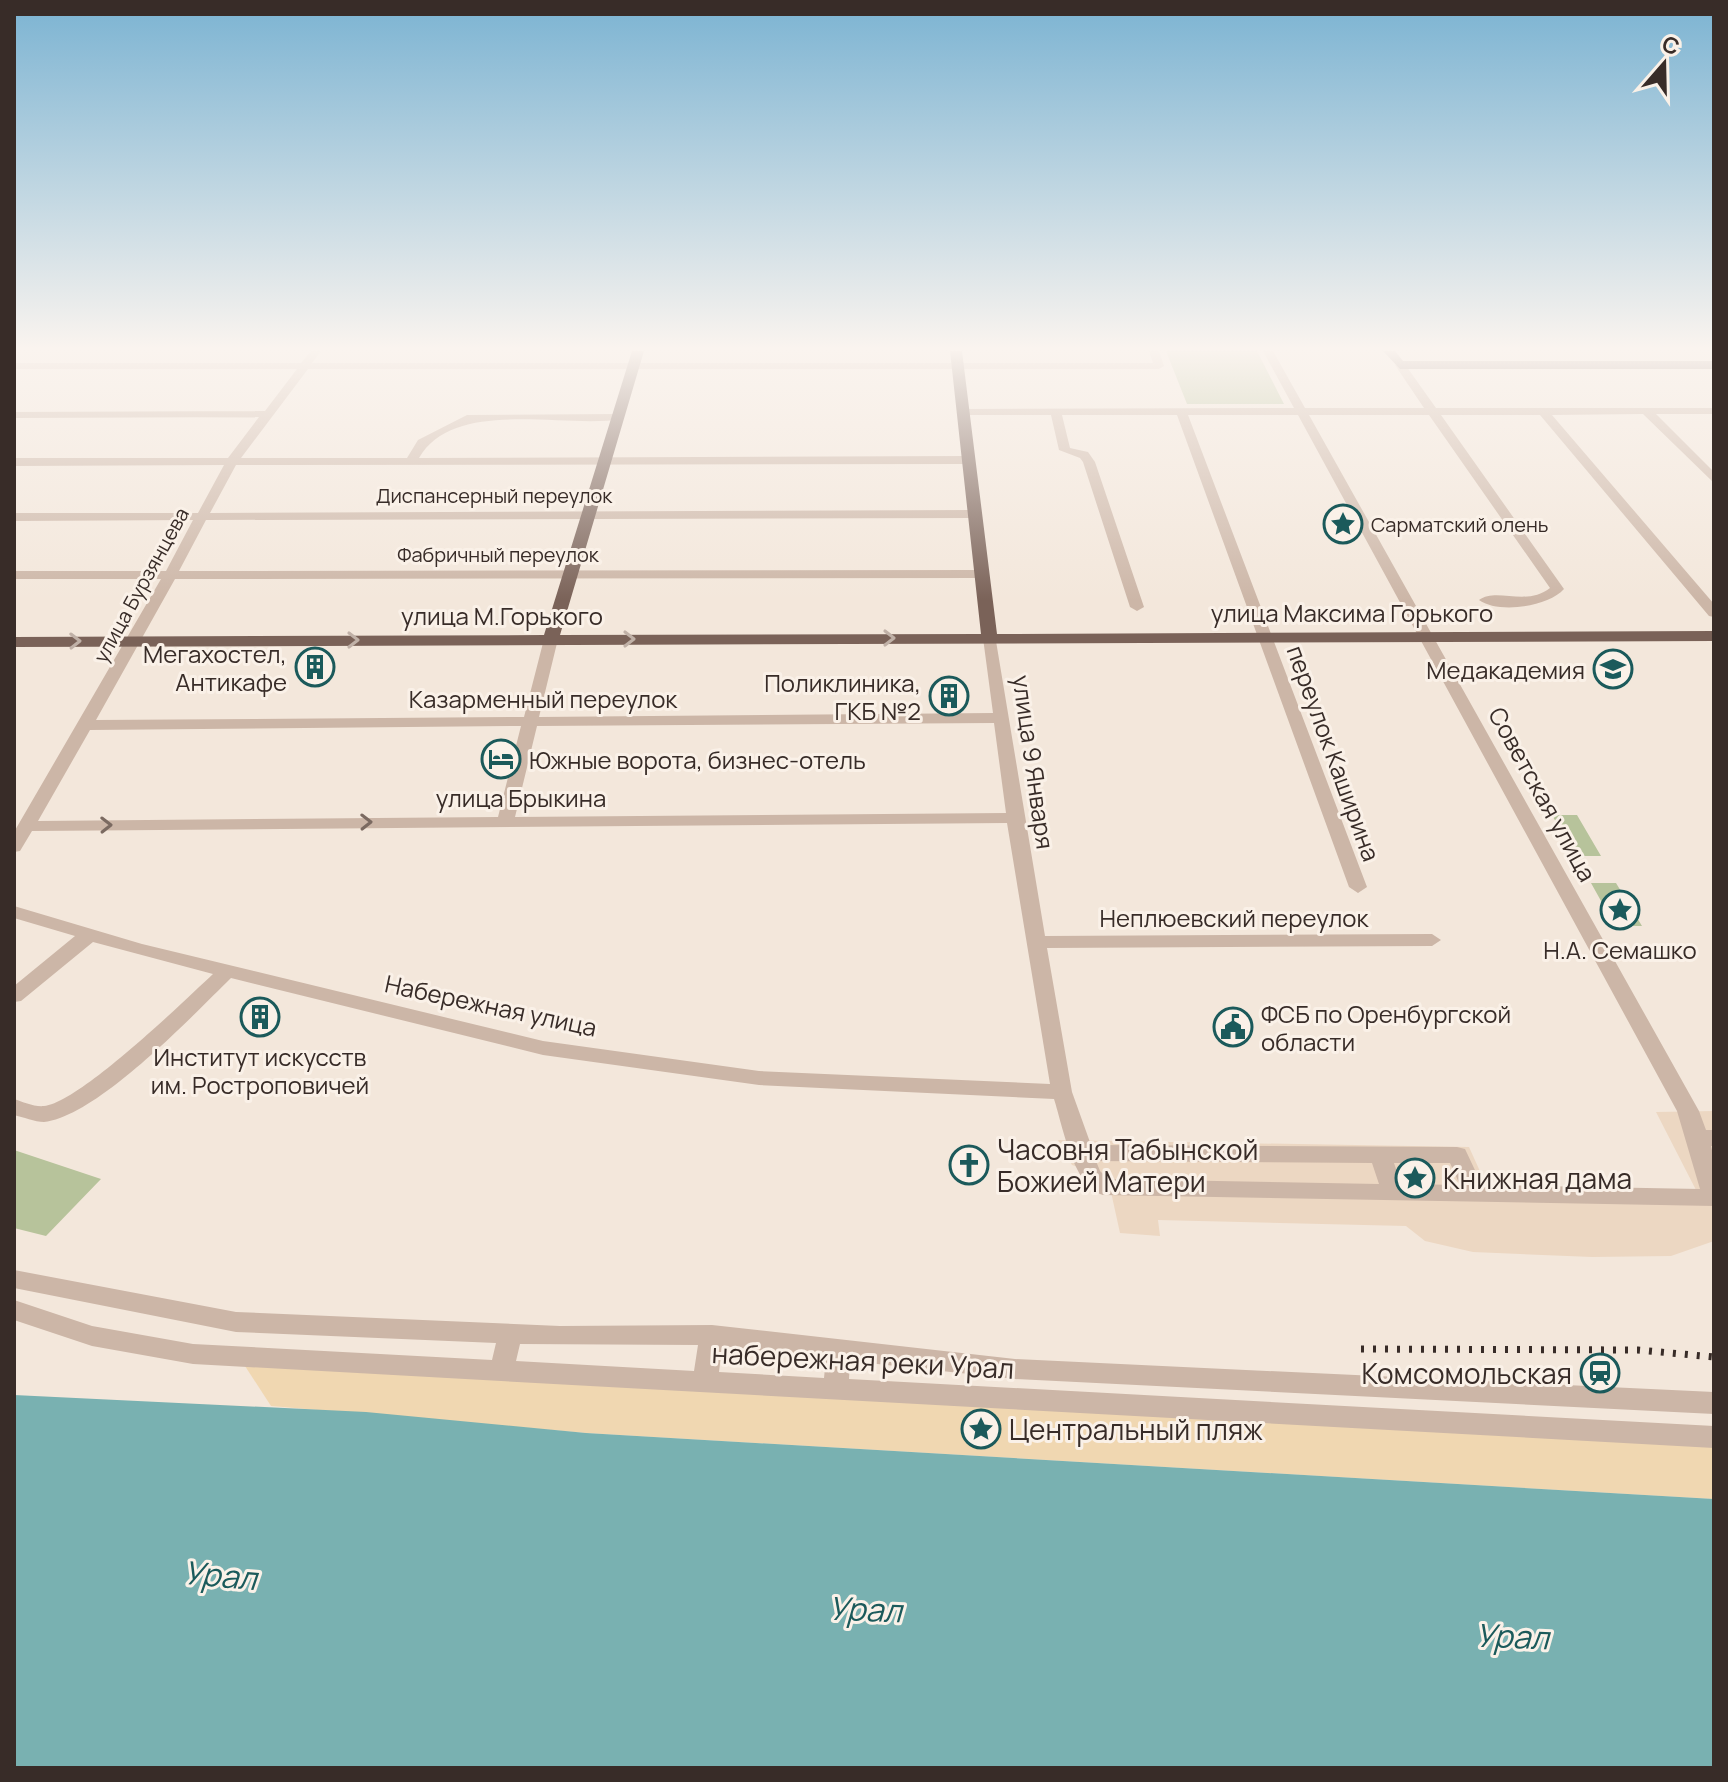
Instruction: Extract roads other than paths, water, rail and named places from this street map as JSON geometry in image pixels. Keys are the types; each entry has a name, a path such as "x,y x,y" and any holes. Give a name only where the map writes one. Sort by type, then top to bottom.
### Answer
{"main road":[{"path":"551,639 613,434"},
{"name":"улица 9 Января","path":"965,434 990,638"},
{"name":"улица Максима Горького","path":"990,638 1714,636"},
{"name":"улица М.Горького","path":"14,642 990,638"}],"street":[{"name":"улица Бурзянцева","path":"14,847 135,640 232,461 252,434"},
{"path":"411,461 422,442 437,434"},
{"path":"1061,434 1065,450 1084,455 1089,462 1137,607"},
{"name":"переулок Каширина","path":"1190,434 1358,887"},
{"name":"Советская улица","path":"1315,434 1681,1098 1706,1138"},
{"path":"1449,434 1557,589 1547,599 1486,600"},
{"path":"1563,434 1714,613"},
{"path":"1669,434 1714,479"},
{"path":"14,462 967,460"},
{"path":"1694,460 1714,460"},
{"name":"Диспансерный переулок","path":"14,517 974,514"},
{"name":"Фабричный переулок","path":"14,575 982,574"},
{"name":"улица 9 Января","path":"990,638 1015,818 1062,1092 1090,1175 1103,1187 1118,1189 1208,1189"},
{"path":"506,820 551,639"},
{"name":"Казарменный переулок","path":"86,725 1001,718"},
{"name":"улица Брыкина","path":"28,826 1015,818"},
{"name":"Набережная улица","path":"14,912 227,971 543,1048 759,1078 1062,1092"},
{"path":"14,996 89,935"},
{"name":"Неплюевский переулок","path":"1036,942 1432,940"},
{"path":"14,1107 46,1115 70,1104 143,1048 227,971"},
{"path":"1201,1153 1208,1189 1713,1198 1706,1138"},
{"path":"1082,1153 1457,1155 1475,1194"},
{"path":"1260,1154 1268,1190"},
{"path":"1380,1155 1393,1193"},
{"name":"набережная реки Урал","path":"14,1279 236,1322 511,1334 712,1335 1015,1369 1714,1403"},
{"name":"набережная реки Урал","path":"14,1310 92,1336 193,1354 1315,1412 1714,1437"},
{"path":"219,1353 236,1322"},
{"path":"361,1363 373,1330"},
{"path":"501,1371 511,1334"},
{"path":"705,1381 712,1335"},
{"path":"836,1389 839,1349"},
{"path":"1132,1375 1136,1404"},
{"path":"1309,1381 1315,1412"},
{"path":"1611,1398 1623,1431"}],"water":[{"name":"Урал","path":"14,1395 366,1412 586,1433 1714,1499 1714,1768 14,1768"}],"railway":[{"path":"1361,1349 1638,1350 1714,1357"}],"place":[{"name":"Сарматский олень","path":"1343,524"},
{"name":"Мегахостел, Антикафе","path":"315,667"},
{"name":"Медакадемия","path":"1613,669"},
{"name":"Поликлиника, ГКБ №2","path":"949,696"},
{"name":"Южные ворота, бизнес-отель","path":"501,759"},
{"name":"Н.А. Семашко","path":"1620,910"},
{"name":"Институт искусств им. Ростроповичей","path":"260,1017"},
{"name":"ФСБ по Оренбургской области","path":"1233,1027"},
{"name":"Часовня Табынской Божией Матери","path":"969,1165"},
{"name":"Книжная дама","path":"1415,1178"},
{"name":"Комсомольская","path":"1600,1373"},
{"name":"Центральный пляж","path":"981,1429"}]}
